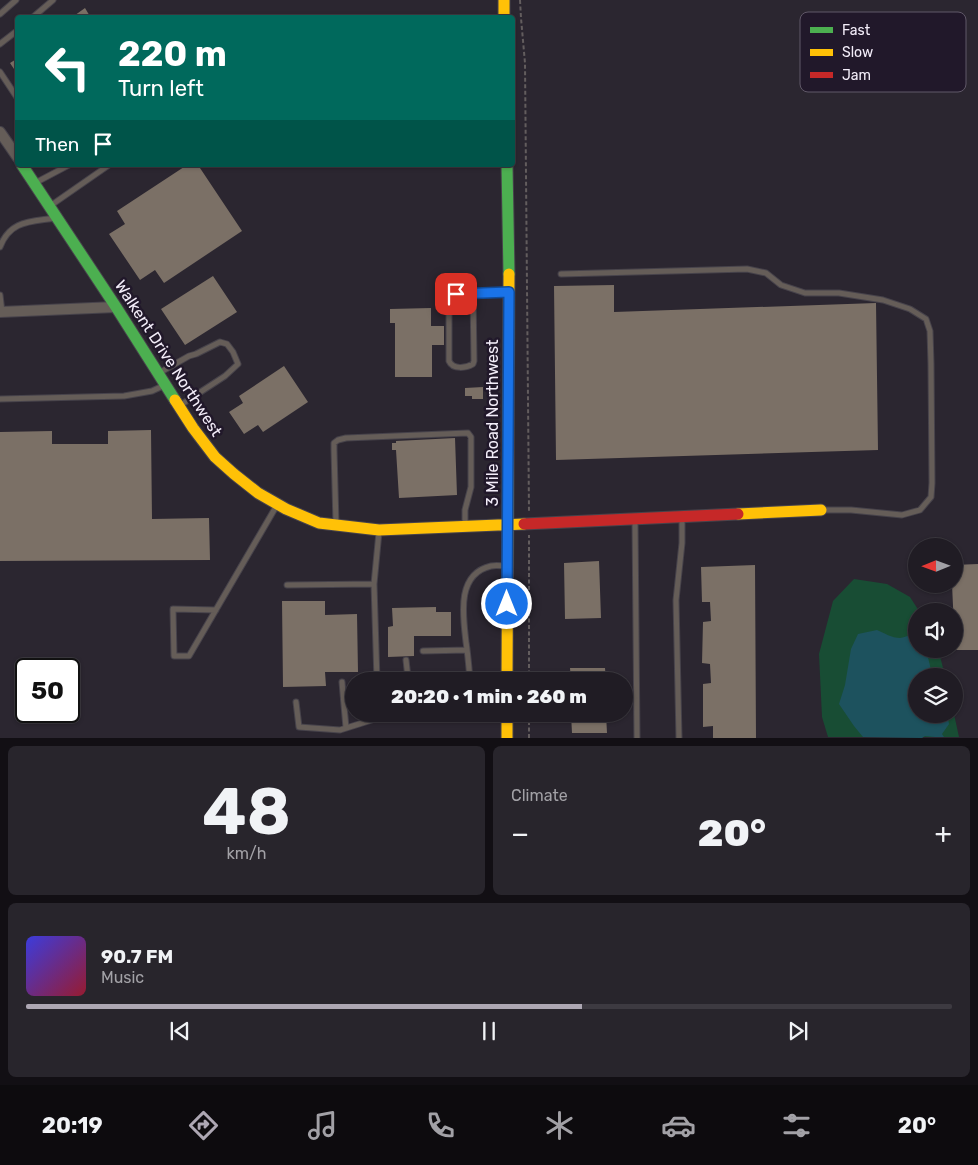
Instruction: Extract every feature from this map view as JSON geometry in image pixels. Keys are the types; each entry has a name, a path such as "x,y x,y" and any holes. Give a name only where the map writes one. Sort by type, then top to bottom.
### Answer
{"street":[{"path":"504,0 504,15"},
{"path":"0,132 15,154"},
{"name":"Walkent Drive Northwest","path":"23,167 116,306 193,428 216,457 234,474 258,493 286,509 319,523 379,530 821,510"},
{"name":"3 Mile Road Northwest","path":"507,167 509,292 507,672"},
{"path":"1,312 116,306"},
{"path":"506,722 507,738"}],"lane":[{"path":"1,13 16,0"},
{"path":"36,15 53,0"},
{"path":"0,44 15,32"},
{"path":"0,72 15,94"},
{"path":"34,184 64,167"},
{"path":"49,206 106,167"},
{"path":"0,247 10,231 18,225 57,218"},
{"path":"561,274 747,270 766,273 781,285 805,293 839,293 883,300 910,309 926,319 930,331 931,364 932,483 930,497 920,510 902,515 851,510 821,510"},
{"path":"473,293 474,361 470,366 455,368 451,366 449,361 450,300 452,296 456,294 473,293 509,292"},
{"path":"0,295 1,312"},
{"path":"158,373 220,342 227,344 233,352 238,364 225,376 179,406"},
{"path":"0,399 124,396 152,392 166,385"},
{"path":"336,525 334,443 338,440 346,438 468,433 471,437 471,486 465,510 465,526"},
{"path":"216,610 173,609 174,656 189,656 216,610 278,504"},
{"path":"679,738 676,600 682,542 682,517"},
{"path":"635,519 637,738"},
{"path":"377,672 374,584 379,530"},
{"path":"468,672 463,608 465,594 470,581 479,572 493,566 508,566"},
{"path":"287,586 374,584"},
{"path":"423,651 467,650"},
{"path":"406,660 407,672"},
{"path":"342,682 346,728"},
{"path":"296,702 299,727 340,730 362,722"}],"path":[{"path":"520,0 525,63 530,524 529,672"},
{"path":"529,722 529,738"}],"green space":[{"path":"854,579 887,584 910,597 914,603 908,603 908,658 940,658 943,668 908,668 908,723 956,723 959,737 828,737 822,717 819,654 833,601"}],"water":[{"path":"877,630 897,638 908,636 908,658 928,658 931,668 908,668 908,723 949,723 942,734 944,737 863,737 839,704 845,685 851,649 858,634"}],"building":[{"path":"85,8 89,15 75,15"},
{"path":"15,60 15,70 10,63"},
{"path":"184,167 199,167 242,231 164,283 155,270 140,280 109,234 125,224 117,211"},
{"path":"213,276 237,312 185,345 161,309"},
{"path":"614,285 614,312 876,303 878,450 556,460 554,286"},
{"path":"431,308 431,326 444,326 444,345 432,345 432,377 395,377 395,323 390,323 390,309"},
{"path":"284,366 308,402 263,432 258,425 244,434 229,412 243,403 239,396"},
{"path":"483,387 483,399 472,399 472,396 465,396 465,388"},
{"path":"151,430 152,519 209,518 210,560 0,561 0,432 52,431 52,444 108,444 108,431"},
{"path":"455,438 457,495 399,498 396,450 392,450 392,443 396,443 396,441"},
{"path":"599,561 601,618 565,619 564,563"},
{"path":"978,564 978,650 963,650 963,603 953,603 952,593 963,593 963,565"},
{"path":"755,565 756,738 713,738 713,726 703,727 703,684 711,683 710,664 702,663 703,622 711,621 710,602 702,602 701,567"},
{"path":"282,601 325,601 325,615 357,614 358,672 325,672 326,686 283,687"},
{"path":"436,607 436,612 451,612 451,636 414,636 414,656 388,657 388,627 393,626 392,608"},
{"path":"570,668 605,668 605,672 570,672"},
{"path":"571,722 606,722 607,733 572,733"}],"traffic: fast":[{"path":"23,167 175,400"},
{"path":"507,167 509,274"}],"traffic: slow":[{"path":"504,0 504,15"},
{"path":"507,672 509,274"},
{"path":"175,400 215,457 234,474 258,493 286,509 319,523 379,530 524,524"},
{"path":"738,514 821,510"},
{"path":"507,722 507,738"}],"traffic: jam":[{"path":"524,524 738,514"}],"route":[{"path":"456,294 509,292 507,604"}]}
